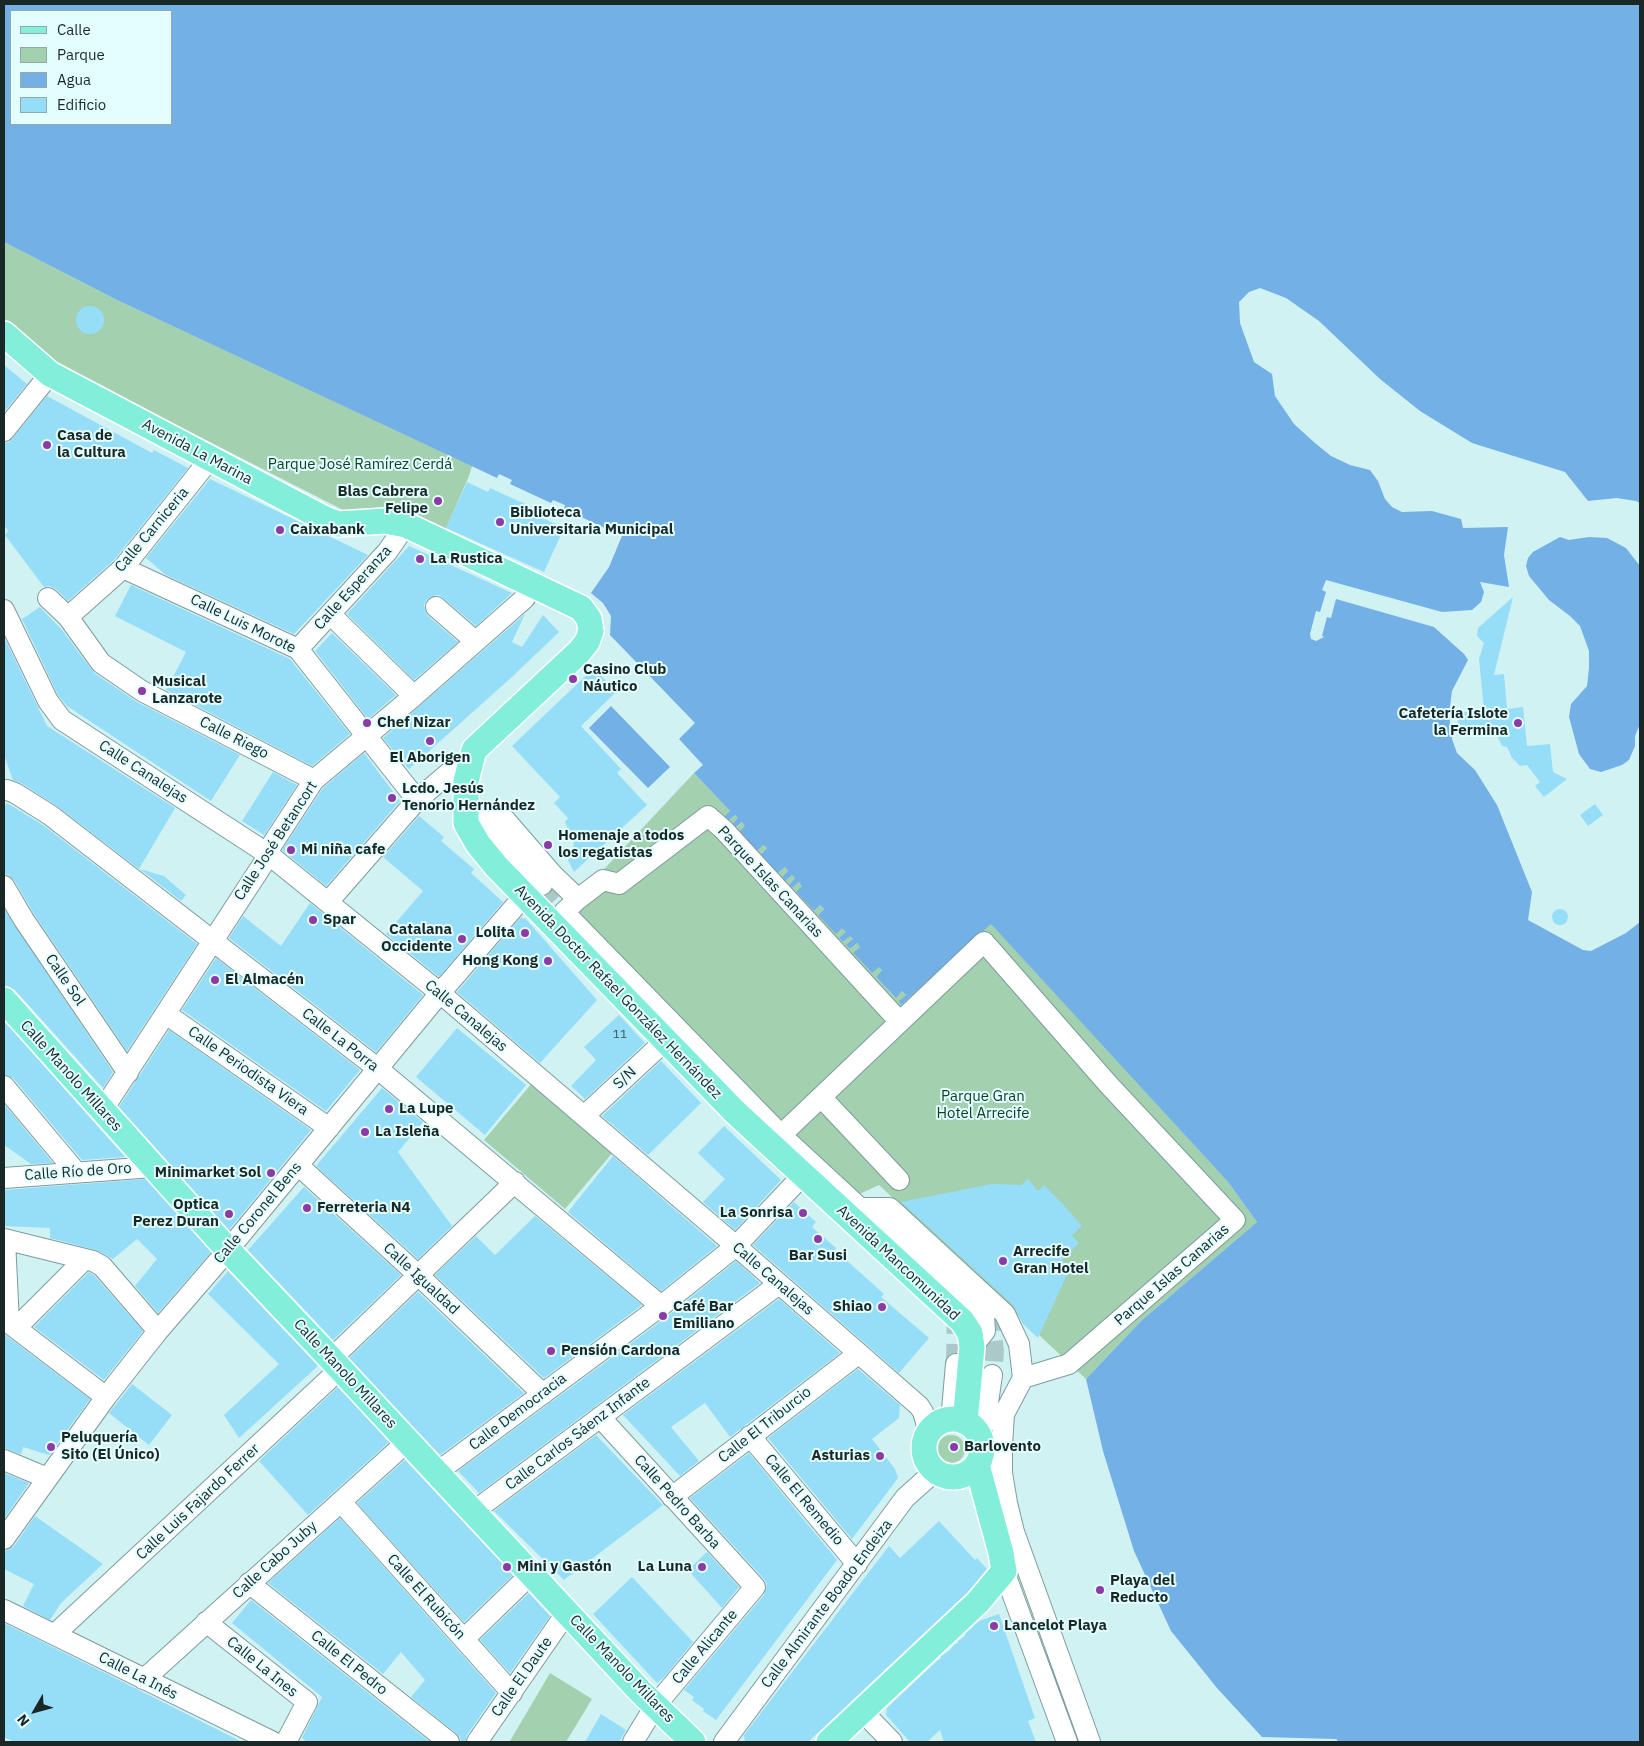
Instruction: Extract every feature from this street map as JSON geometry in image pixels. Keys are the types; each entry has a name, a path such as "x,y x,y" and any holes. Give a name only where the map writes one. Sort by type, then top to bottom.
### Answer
{"main road":[{"name":"Avenida La Marina","path":"4,334 50,374 325,519 338,524 385,521 406,525"},
{"name":"Avenida Doctor Rafael González Hernández","path":"406,525 582,608 589,619 591,631 587,642 579,652 474,750 467,786 466,823 478,844 496,866 533,890 666,1040 735,1112 803,1175"},
{"name":"Calle Manolo Millares","path":"4,1000 228,1250 655,1706 693,1742"},
{"name":"Avenida Mancomunidad","path":"803,1175 962,1321 970,1333 964,1355 961,1426"},
{"path":"961,1426 982,1446 981,1456 977,1464 970,1472 954,1477 935,1471 928,1464 924,1449 925,1440 961,1426"},
{"path":"829,1742 978,1602 1004,1571 977,1464"}],"street":[{"path":"4,431 50,374"},
{"name":"Calle Carniceria","path":"68,617 123,568 210,459"},
{"name":"Calle Esperanza","path":"298,649 387,552 406,525"},
{"name":"Calle Luis Morote","path":"123,568 298,649 417,800"},
{"name":"Calle Riego","path":"48,598 68,617 101,663 142,691 314,780"},
{"name":"Calle José Betancort","path":"102,1111 263,864 271,846 314,780 414,696 525,598"},
{"path":"436,607 475,641"},
{"name":"Calle Canalejas","path":"4,610 48,701 62,720 268,854 440,993 736,1246 919,1406 923,1412 961,1426"},
{"path":"330,614 414,696"},
{"path":"328,902 417,800 450,772 467,786 481,819 533,890"},
{"name":"Calle La Porra","path":"5,788 50,815 377,1068 661,1306"},
{"path":"481,819 501,815 553,875 578,899"},
{"name":"Parque Islas Canarias","path":"781,1135 900,1022 984,942 1108,1084 1235,1220 1069,1364 1023,1378 1019,1344 1005,1314 890,1208 860,1208 781,1135 564,912 603,880 619,884 708,816 724,830 900,1022"},
{"name":"Calle Sol","path":"4,886 24,920 128,1073"},
{"name":"Calle Coronel Bens","path":"4,1539 106,1397 158,1331 228,1250 440,993 533,890"},
{"name":"Calle Periodista Viera","path":"166,1014 329,1128"},
{"name":"S/N","path":"584,1116 666,1040"},
{"path":"4,1086 76,1172"},
{"path":"821,1097 899,1180"},
{"path":"4,1161 25,1176"},
{"name":"Calle Igualdad","path":"298,1165 418,1275 543,1394"},
{"name":"Calle Río de Oro","path":"4,1178 153,1167"},
{"name":"Calle Democracia","path":"436,1473 661,1306 736,1246 803,1175"},
{"name":"Calle Luis Fajardo Ferrer","path":"55,1634 336,1364 418,1275 515,1182"},
{"path":"106,1397 9,1323 4,1240 93,1261 102,1266 158,1331"},
{"path":"16,1328 84,1260"},
{"name":"Calle Carlos Sáenz Infante","path":"474,1512 779,1284"},
{"name":"Calle El Triburcio","path":"672,1497 858,1354"},
{"path":"961,1426 992,1375"},
{"path":"1023,1378 1004,1414 1002,1474 1006,1503 1014,1532 1090,1742"},
{"path":"961,1426 1004,1414"},
{"name":"Calle Pedro Barba","path":"600,1417 755,1587"},
{"name":"Calle El Remedio","path":"750,1436 857,1564"},
{"name":"Calle Cabo Juby","path":"143,1678 408,1442"},
{"path":"4,1460 47,1478"},
{"name":"Calle Almirante Boado Endeiza","path":"724,1742 905,1498 935,1471"},
{"name":"Calle El Rubicón","path":"341,1502 512,1693"},
{"path":"1004,1571 1067,1742"},
{"path":"464,1639 532,1574"},
{"name":"Calle El Pedro","path":"249,1583 449,1742"},
{"name":"Calle Alicante","path":"633,1742 655,1706 755,1587"},
{"name":"Calle La Inés","path":"4,1610 273,1742"},
{"name":"Calle El Daute","path":"477,1742 567,1612"},
{"name":"Calle La Ines","path":"206,1622 307,1702 286,1742"},
{"path":"862,1711 892,1742"}],"green space":[{"name":"Parque José Ramírez Cerdá","path":"4,242 117,300 472,466 444,533 343,510 51,361 4,324"},
{"name":"Parque Gran Hotel Arrecife","path":"694,773 730,811 728,821 735,815 739,818 736,828 742,822 746,826 739,832 756,851 763,844 767,848 760,855 778,873 785,867 788,871 782,878 785,880 792,875 795,878 789,885 792,888 799,882 803,886 796,892 814,911 820,905 824,909 818,915 843,928 846,932 840,939 843,942 850,935 853,939 847,945 850,949 857,943 860,947 854,953 879,966 882,970 876,977 895,997 902,991 906,995 900,1001 901,1005 991,923 1228,1182 1257,1222 1141,1321 1086,1379 879,1185 853,1197 564,912"},
{"path":"533,1082 614,1151 565,1209 484,1140"},
{"path":"951,1435 961,1439 965,1449 961,1459 951,1463 941,1459 937,1449 941,1439"},
{"path":"550,1673 592,1699 566,1742 510,1741"}],"water":[{"path":"4,4 1640,4 1640,503 1617,498 1588,501 1565,472 1472,443 1420,411 1380,379 1319,321 1286,298 1260,288 1249,292 1239,302 1240,323 1254,362 1272,374 1275,396 1294,424 1315,443 1331,456 1350,465 1370,470 1378,481 1385,499 1392,507 1402,512 1432,511 1461,519 1463,528 1508,527 1504,555 1509,587 1480,582 1484,592 1481,602 1472,610 1442,612 1326,580 1322,590 1326,592 1320,612 1316,611 1310,634 1311,639 1316,641 1324,637 1322,636 1327,617 1331,618 1336,599 1434,627 1464,654 1468,660 1452,691 1449,714 1452,739 1457,753 1475,770 1497,805 1532,892 1528,920 1583,950 1591,951 1626,933 1640,922 1640,1742 1339,1742 1336,1739 1262,1737 1217,1688 1171,1631 1134,1551 1103,1451 1086,1379 1141,1321 1257,1222 1228,1182 991,924 901,1005 899,1001 906,995 902,991 896,998 876,977 882,970 879,967 872,973 853,953 860,947 857,943 850,949 846,945 853,939 850,936 843,942 839,938 846,932 842,928 836,934 818,915 824,909 820,905 814,911 796,892 802,886 799,882 792,888 789,885 795,878 792,875 785,881 782,877 788,871 785,867 778,873 760,855 767,848 763,845 757,851 739,832 745,826 742,822 735,828 732,825 738,818 735,815 728,821 724,817 730,811 694,773 703,765 679,739 695,723 610,635 611,616 603,603 591,593 609,567 622,536 564,509 565,505 553,500 551,503 510,484 512,480 499,474 497,478 117,300 4,242"},
{"path":"1560,537 1569,540 1589,537 1607,538 1626,548 1640,566 1640,724 1635,736 1635,746 1629,760 1622,765 1601,772 1590,769 1579,754 1569,717 1571,704 1587,686 1589,651 1580,626 1549,600 1529,576 1526,566 1528,558 1533,552"},
{"path":"611,706 670,767 648,788 589,728"}],"building":[{"path":"90,306 100,310 104,320 100,330 90,334 80,330 76,320 80,310"},
{"path":"4,365 27,384 4,412"},
{"path":"47,396 152,453 154,450 188,468 114,560 68,601 56,589 50,586 44,587 5,535 8,531 4,525 4,443 9,442 13,438"},
{"path":"210,479 368,555 294,634 166,575 146,558"},
{"name":"Biblioteca Universitaria Municipal","path":"467,482 488,492 490,488 536,509 534,514 564,528 544,572 446,528"},
{"path":"409,546 512,593 476,626 438,595 427,599 424,605 428,616 458,642 414,680 347,614"},
{"path":"131,585 290,659 350,734 312,766 166,690 186,652 115,616"},
{"path":"1513,597 1494,675 1504,674 1507,709 1523,707 1527,746 1550,744 1553,772 1567,779 1544,797 1535,786 1540,782 1527,765 1520,766 1512,758 1507,747 1502,746 1493,727 1459,732 1457,713 1484,710 1479,659 1484,643 1477,636 1478,628"},
{"path":"40,607 62,630 94,673 137,702 240,755 211,801 67,706 58,695 22,619"},
{"path":"525,614 512,642 522,647 543,615 559,632 512,677 409,769 383,738"},
{"path":"332,633 396,695 368,719 315,651"},
{"path":"4,637 47,726 175,808 139,869 57,806 13,780 4,755"},
{"path":"594,668 616,692 581,726 621,769 617,773 647,805 574,872 568,860 574,844 565,822 568,818 554,803 560,797 512,746"},
{"path":"364,753 400,801 326,886 282,850 323,788"},
{"path":"273,772 297,785 264,835 242,821"},
{"path":"7,803 43,825 197,944 127,1051 34,914 14,880 9,875 4,874 4,807"},
{"path":"1595,804 1603,815 1588,826 1580,815"},
{"path":"419,816 444,837 441,841 474,869 471,873 503,902 439,977 386,934 423,891 383,857"},
{"path":"140,869 164,876 186,895 181,901"},
{"path":"310,903 423,995 376,1052 229,938 243,916 281,946"},
{"path":"4,909 113,1072 103,1088 15,990 4,986"},
{"path":"1557,909 1563,909 1568,914 1566,923 1557,925 1552,920 1552,914"},
{"path":"521,917 525,918 597,1000 540,1063 457,992"},
{"path":"216,958 360,1070 326,1111 182,1010"},
{"path":"619,1015 645,1043 585,1099 571,1086 596,1060 584,1047"},
{"path":"4,1021 125,1157 82,1160 13,1078 4,1074"},
{"path":"457,1028 526,1085 485,1135 416,1077"},
{"path":"169,1030 311,1130 229,1230 119,1107"},
{"path":"661,1061 701,1103 648,1155 602,1116"},
{"path":"382,1088 423,1122 398,1152 452,1226 418,1259 316,1166"},
{"path":"4,1104 53,1163 31,1164 4,1145"},
{"path":"724,1126 781,1180 735,1230 703,1202 725,1179 698,1153"},
{"path":"613,1156 717,1246 661,1291 568,1212"},
{"path":"146,1179 211,1252 158,1313 135,1286 157,1259 137,1239 113,1259 96,1250 50,1238 50,1228 4,1226 4,1190"},
{"path":"1028,1179 1038,1191 1044,1185 1082,1226 1072,1235 1079,1243 1062,1260 1070,1268 1038,1338 1023,1324 1013,1305 901,1202 992,1184 1021,1185"},
{"path":"304,1187 401,1275 333,1340 248,1250"},
{"path":"794,1202 816,1222 812,1227 884,1294 881,1297 929,1338 899,1373 753,1245"},
{"path":"535,1216 642,1305 544,1378 435,1275 476,1236 495,1255"},
{"path":"736,1261 760,1283 479,1493 458,1471 668,1316"},
{"path":"228,1271 318,1366 239,1438 224,1415 279,1364 208,1294"},
{"path":"89,1272 94,1275 143,1331 104,1380 34,1327"},
{"path":"418,1292 524,1393 440,1455 349,1358"},
{"path":"779,1299 840,1353 730,1437 705,1403 671,1427 699,1461 680,1476 623,1415"},
{"path":"4,1334 90,1399 49,1455 23,1447 21,1454 4,1448"},
{"path":"858,1369 900,1405 899,1418 872,1439 895,1469 898,1478 852,1539 768,1438"},
{"path":"132,1384 172,1415 149,1445 109,1413"},
{"path":"338,1387 389,1442 308,1515 259,1461"},
{"path":"596,1435 663,1505 564,1580 494,1511"},
{"path":"749,1453 837,1560 716,1720 703,1711 704,1709 692,1700 694,1697 684,1690 764,1595 767,1584 690,1498"},
{"path":"405,1460 513,1575 464,1622 357,1503"},
{"path":"4,1473 29,1483 4,1519"},
{"path":"35,1516 103,1564 61,1603 50,1620 23,1606 34,1584 4,1569 4,1551 14,1546"},
{"path":"340,1518 496,1693 467,1735 465,1742 461,1742 460,1737 456,1733 411,1697 425,1680 401,1652 383,1674 268,1583"},
{"path":"939,1521 975,1560 977,1558 987,1569 968,1592 808,1742 745,1742 744,1735 889,1546 900,1558"},
{"path":"707,1552 739,1587 722,1608 688,1570"},
{"path":"632,1577 693,1642 657,1683 593,1614"},
{"path":"529,1593 550,1616 510,1673 480,1640"},
{"path":"251,1600 430,1742 307,1742 302,1738 322,1697 232,1623"},
{"path":"999,1614 1035,1718 1028,1721 1036,1742 944,1742 940,1730 927,1742 910,1742 886,1715 887,1708 941,1656 958,1643 979,1621"},
{"path":"4,1623 242,1742 14,1742 4,1737"},
{"path":"601,1714 626,1730 619,1742 585,1742"}],"tunnel":[{"path":"542,885 577,921"},
{"path":"956,1364 957,1309"},
{"path":"980,1316 991,1327 994,1351 992,1375"}],"place":[{"name":"Casa de la Cultura","path":"47,445"},
{"name":"Blas Cabrera Felipe","path":"438,501"},
{"name":"Biblioteca Universitaria Municipal","path":"500,522"},
{"name":"Caixabank","path":"280,530"},
{"name":"La Rustica","path":"420,559"},
{"name":"Casino Club Náutico","path":"573,679"},
{"name":"Musical Lanzarote","path":"142,691"},
{"name":"Chef Nizar","path":"367,723"},
{"name":"Cafetería Islote la Fermina","path":"1518,723"},
{"name":"El Aborigen","path":"430,741"},
{"name":"Lcdo. Jesús Tenorio Hernández","path":"392,798"},
{"name":"Homenaje a todos los regatistas","path":"548,845"},
{"name":"Mi niña cafe","path":"291,850"},
{"name":"Spar","path":"313,920"},
{"name":"Lolita","path":"525,933"},
{"name":"Catalana Occidente","path":"462,939"},
{"name":"Hong Kong","path":"548,961"},
{"name":"El Almacén","path":"215,980"},
{"name":"La Lupe","path":"389,1109"},
{"name":"La Isleña","path":"365,1132"},
{"name":"Minimarket Sol","path":"271,1173"},
{"name":"Ferreteria N4","path":"307,1208"},
{"name":"La Sonrisa","path":"803,1213"},
{"name":"Optica Perez Duran","path":"229,1214"},
{"name":"Bar Susi","path":"818,1239"},
{"name":"Arrecife Gran Hotel","path":"1003,1261"},
{"name":"Shiao","path":"882,1307"},
{"name":"Café Bar Emiliano","path":"663,1316"},
{"name":"Pensión Cardona","path":"551,1351"},
{"name":"Peluquería Sito (El Único)","path":"51,1447"},
{"name":"Barlovento","path":"954,1447"},
{"name":"Asturias","path":"880,1456"},
{"name":"Mini y Gastón","path":"507,1567"},
{"name":"La Luna","path":"702,1567"},
{"name":"Playa del Reducto","path":"1100,1590"},
{"name":"Lancelot Playa","path":"994,1626"}]}
